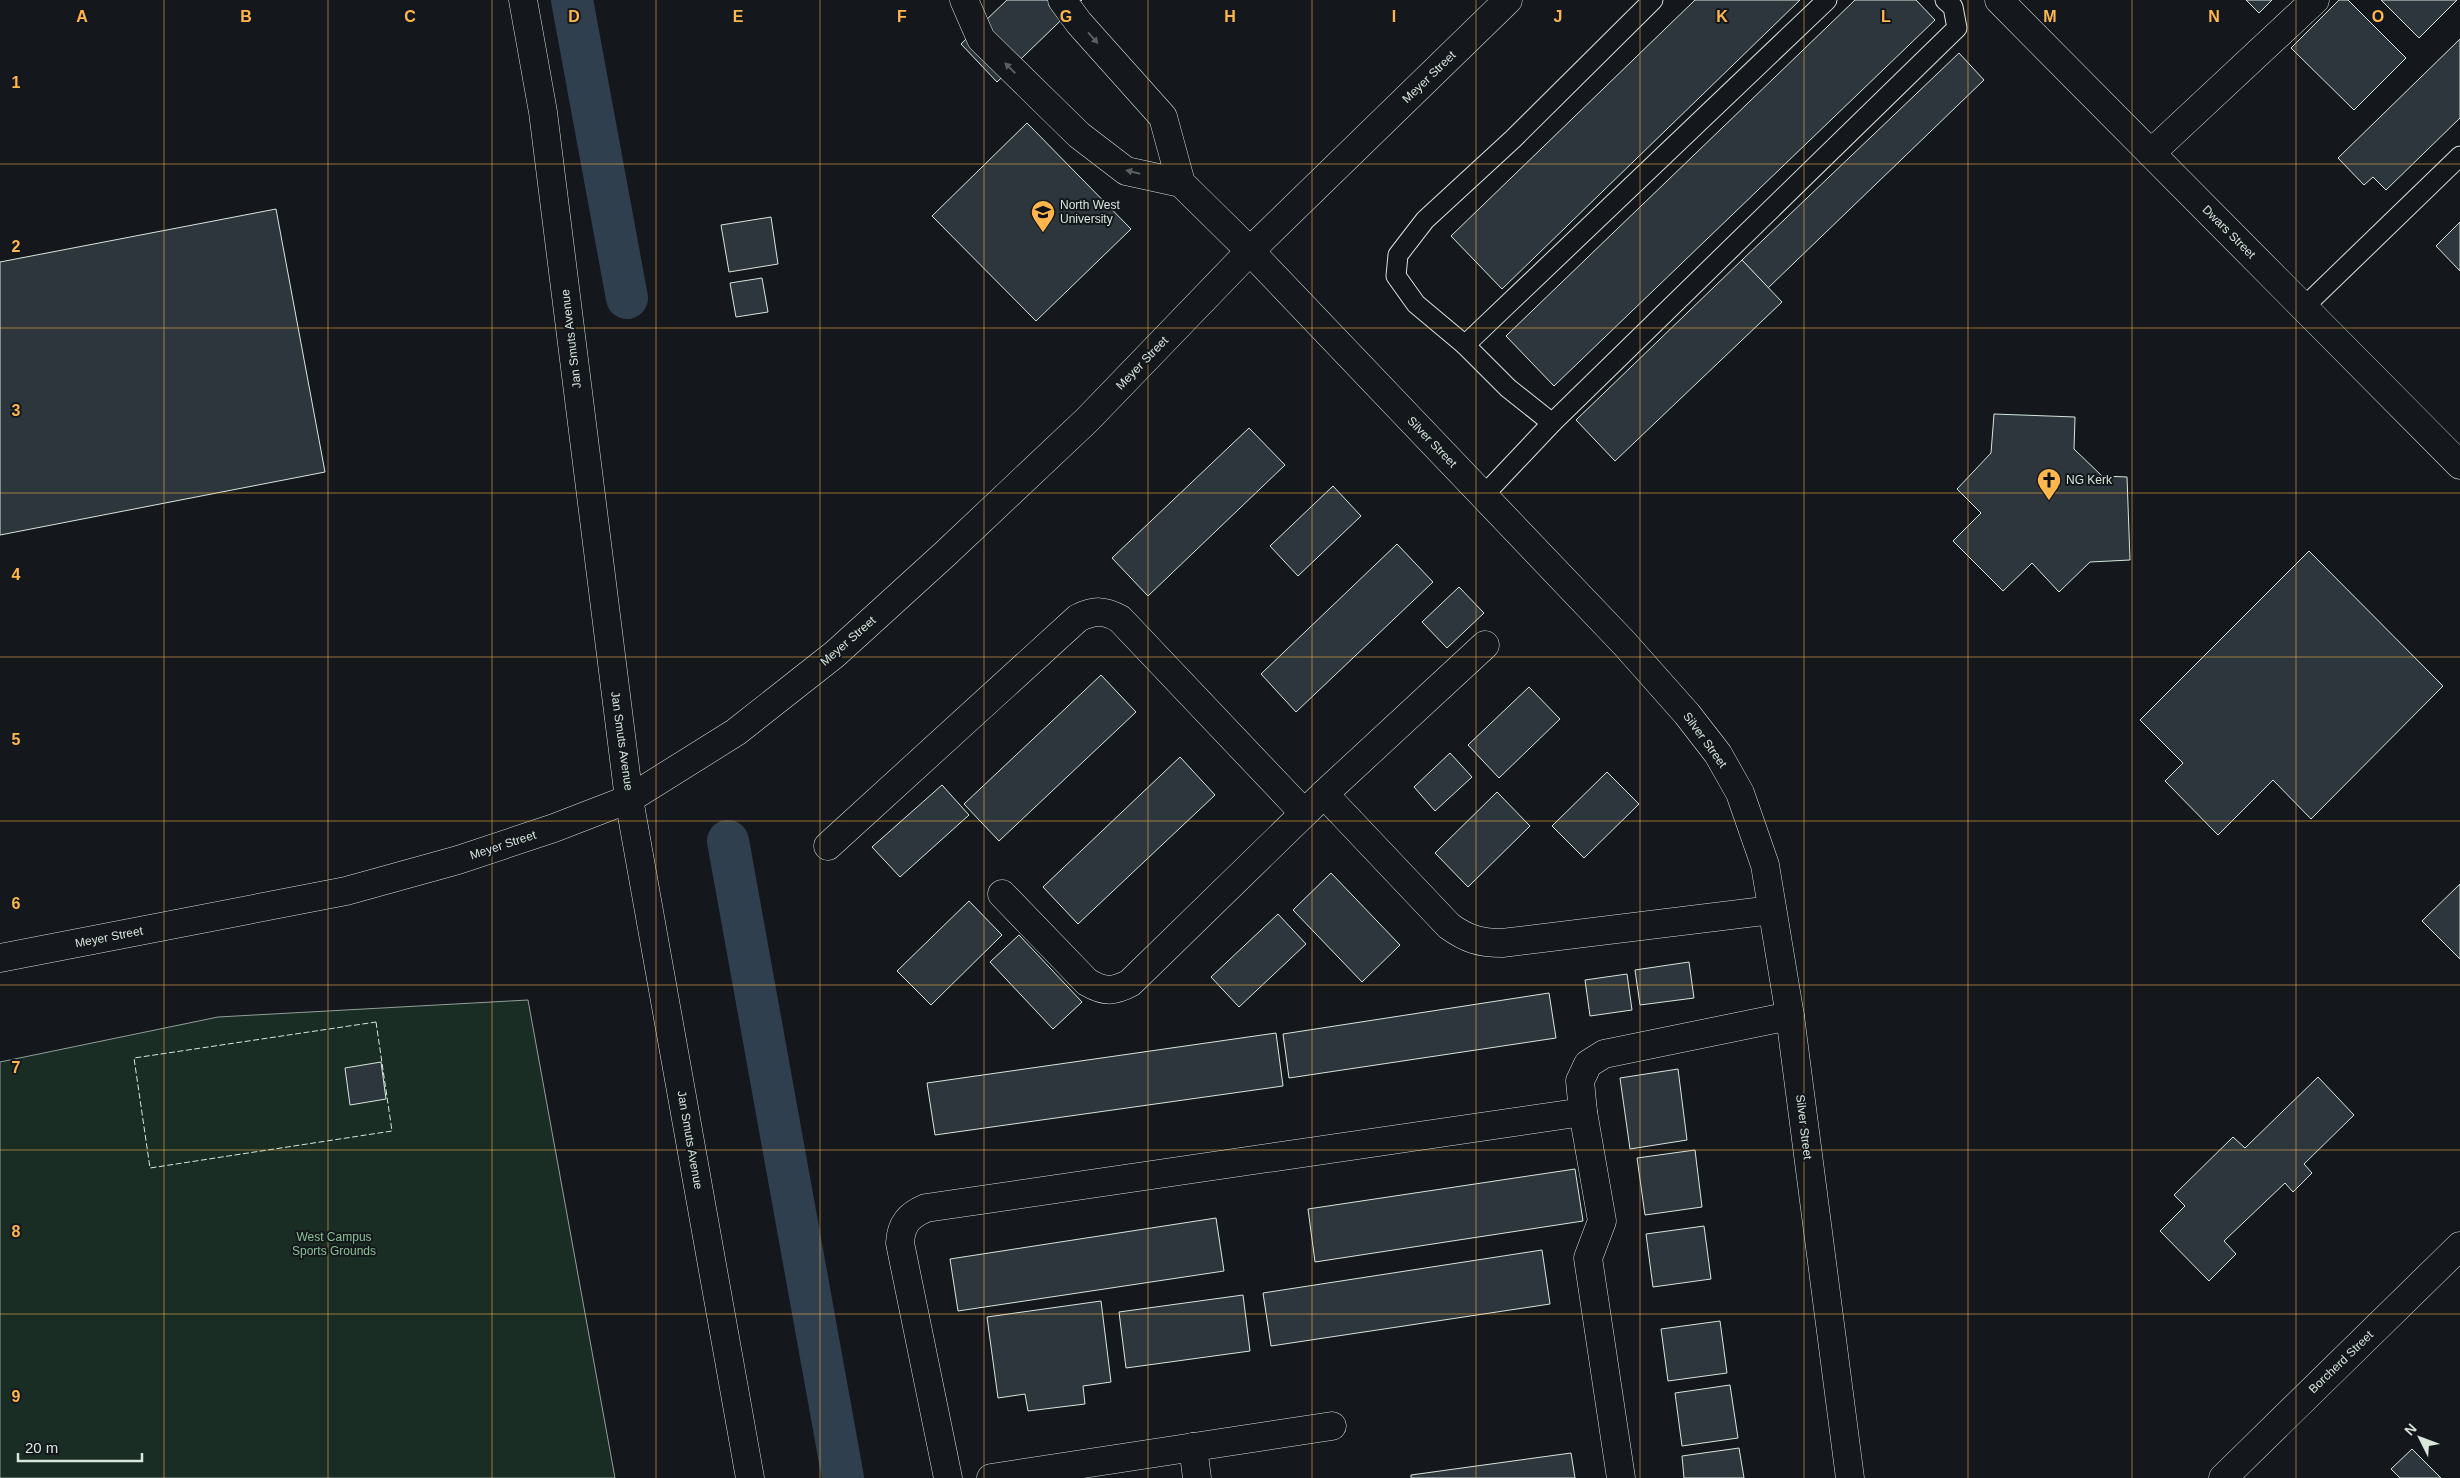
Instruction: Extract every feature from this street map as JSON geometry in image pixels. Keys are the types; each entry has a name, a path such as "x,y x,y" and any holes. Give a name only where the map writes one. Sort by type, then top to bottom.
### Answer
{"street":[{"name":"Jan Smuts Avenue","path":"523,0 543,112 629,799 750,1478"},
{"path":"964,0 981,39 1079,135 1126,171 1181,183 1163,117 1079,23 1062,0"},
{"name":"Meyer Street","path":"0,958 346,891 458,860 554,828 629,799 736,732 834,654 1087,420 1250,251 1508,0"},
{"name":"Dwars Street","path":"1999,0 2460,465"},
{"path":"2151,153 2315,0"},
{"name":"Silver Street","path":"1181,183 1250,251 1624,643 1688,714 1718,754 1740,793 1765,866 1790,1016 1850,1478"},
{"path":"828,846 1078,618 1092,611 1107,612 1120,619 1304,813"},
{"path":"1002,894 1087,982 1101,991 1117,991 1130,983 1304,813 1485,645"},
{"path":"1324,794 1449,926 1465,938 1483,943 1502,943 1772,910"},
{"path":"1621,1478 1588,1258 1602,1221 1583,1112 1580,1082 1588,1064 1596,1057 1604,1054 1790,1016"},
{"path":"948,1478 900,1243 904,1226 915,1212 936,1207 1583,1112"},
{"name":"Borcherd Street","path":"2223,1478 2460,1246"},
{"path":"991,1478 1332,1426"},
{"path":"1193,1447 1198,1478"}],"lane":[{"path":"1552,423 1508,388 1465,345 1416,304 1396,276 1398,255 1424,220 1513,139 1654,0"},
{"path":"1465,345 1827,0"},
{"path":"1483,496 1552,423 1957,28 1953,7 1945,0"},
{"path":"2304,308 2460,156"}],"green space":[{"name":"West Campus Sports Grounds","path":"528,1000 615,1478 0,1478 0,1062 218,1017"}],"building":[{"path":"1007,0 1082,0 997,82 961,44"},
{"path":"1695,0 1800,0 1502,289 1451,236"},
{"path":"1855,0 1916,0 1935,20 1554,386 1506,336"},
{"path":"2246,0 2272,0 2259,13"},
{"path":"2339,0 2348,0 2406,58 2354,110 2291,48"},
{"path":"2381,0 2457,0 2419,38"},
{"path":"2460,39 2460,118 2386,190 2373,177 2364,185 2338,158"},
{"path":"1959,53 1984,80 1768,288 1742,260"},
{"path":"1027,123 1131,229 1036,321 932,216"},
{"path":"276,209 325,472 0,535 0,262"},
{"path":"771,217 778,264 729,272 721,225"},
{"path":"2460,222 2460,271 2436,246"},
{"path":"1742,260 1782,302 1615,461 1576,420"},
{"path":"762,278 768,312 736,317 730,283"},
{"name":"NG Kerk","path":"1994,414 2075,417 2074,449 2102,476 2127,477 2130,560 2090,562 2059,592 2032,563 2003,591 1953,541 1981,513 1957,489 1991,453"},
{"path":"1249,428 1285,465 1148,596 1112,558"},
{"path":"1333,486 1361,516 1298,576 1270,546"},
{"path":"1397,544 1433,582 1296,712 1261,674"},
{"path":"2309,551 2443,686 2311,819 2273,780 2218,835 2165,781 2183,763 2140,720"},
{"path":"1459,587 1484,613 1447,648 1422,622"},
{"path":"1101,675 1136,712 999,841 964,804"},
{"path":"1529,687 1560,719 1499,778 1468,745"},
{"path":"1450,753 1472,777 1435,811 1414,787"},
{"path":"1180,757 1215,795 1078,924 1043,887"},
{"path":"1607,772 1639,804 1584,858 1552,826"},
{"path":"942,785 969,815 900,877 872,847"},
{"path":"1497,792 1530,826 1468,887 1435,853"},
{"path":"1331,873 1400,945 1362,982 1293,910"},
{"path":"2460,884 2460,959 2422,921"},
{"path":"969,901 1002,935 931,1005 897,971"},
{"path":"1278,914 1306,944 1239,1007 1211,977"},
{"path":"1019,935 1082,1002 1053,1029 990,962"},
{"path":"1689,962 1694,998 1640,1005 1635,970"},
{"path":"1627,974 1632,1010 1590,1016 1585,980"},
{"path":"1549,993 1556,1038 1289,1078 1283,1034"},
{"path":"1276,1033 1283,1086 935,1135 927,1083"},
{"path":"381,1062 386,1099 350,1105 345,1068"},
{"path":"1678,1069 1687,1140 1630,1149 1620,1078"},
{"path":"2318,1077 2354,1115 2304,1164 2312,1173 2293,1192 2285,1183 2224,1241 2236,1254 2209,1281 2160,1231 2185,1206 2174,1195 2233,1137 2245,1148"},
{"path":"1695,1150 1702,1207 1645,1215 1637,1158"},
{"path":"1575,1169 1583,1221 1315,1262 1308,1209"},
{"path":"1216,1218 1224,1271 958,1311 950,1259"},
{"path":"1704,1226 1711,1279 1653,1287 1646,1234"},
{"path":"1542,1250 1550,1304 1271,1346 1263,1293"},
{"path":"1243,1295 1250,1351 1126,1368 1119,1312"},
{"path":"1101,1301 1111,1382 1083,1386 1085,1404 1028,1411 1025,1394 998,1398 987,1317"},
{"path":"1720,1321 1727,1373 1668,1381 1661,1329"},
{"path":"1730,1385 1738,1438 1682,1446 1675,1393"},
{"path":"1739,1448 1744,1478 1684,1478 1682,1456"},
{"path":"2412,1449 2441,1478 2400,1478 2391,1469"},
{"path":"1571,1453 1575,1478 1411,1478 1411,1475"}],"waterway":[{"path":"572,0 627,298"},
{"path":"728,841 843,1478"}],"fence":[{"path":"376,1022 392,1131 150,1168 134,1058 376,1022"}],"place":[{"name":"North West University","path":"1043,233"},
{"name":"NG Kerk","path":"2049,501"}]}
